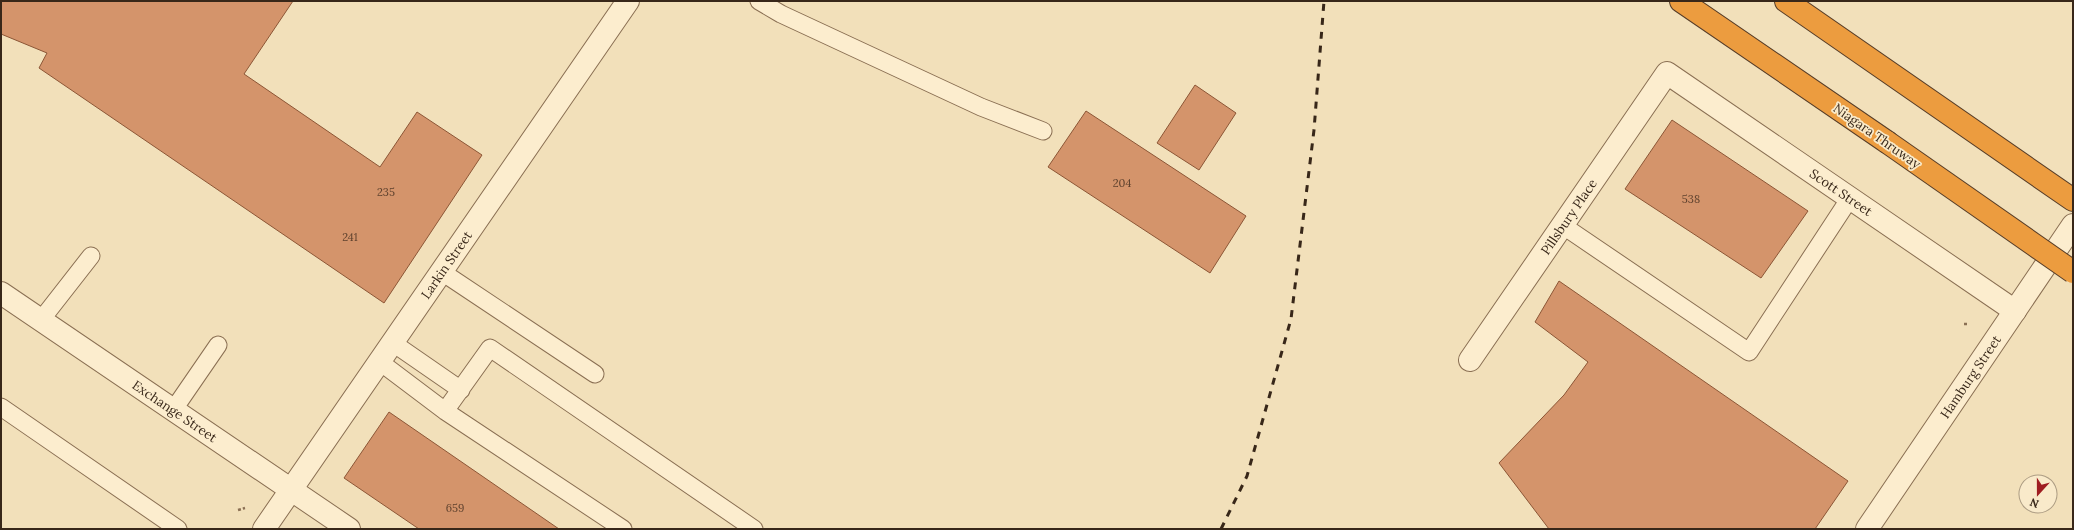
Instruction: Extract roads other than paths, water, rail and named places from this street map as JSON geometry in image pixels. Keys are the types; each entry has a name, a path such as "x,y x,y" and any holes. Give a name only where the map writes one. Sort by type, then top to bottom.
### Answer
{"highway":[{"name":"Niagara Thruway","path":"1681,1 2073,272"},
{"path":"1786,1 2073,200"}],"street":[{"name":"Larkin Street","path":"264,529 628,1"},
{"name":"Scott Street","path":"1667,73 2015,311"},
{"name":"Pillsbury Place","path":"1470,360 1667,73"},
{"name":"Hamburg Street","path":"1867,529 2073,225"},
{"name":"Exchange Street","path":"1,293 292,489 348,529"}],"lane":[{"path":"759,1 788,17 967,101 1043,131"},
{"path":"1562,225 1749,352 1850,198"},
{"path":"41,320 91,256"},
{"path":"442,272 595,374"},
{"path":"393,343 460,390"},
{"path":"174,409 218,344"},
{"path":"445,411 490,348 734,524 754,529"},
{"path":"380,362 445,411 623,529"},
{"path":"1,406 178,529"}],"railway":[{"path":"1221,529 1247,476 1291,319 1314,130 1324,1"}]}
